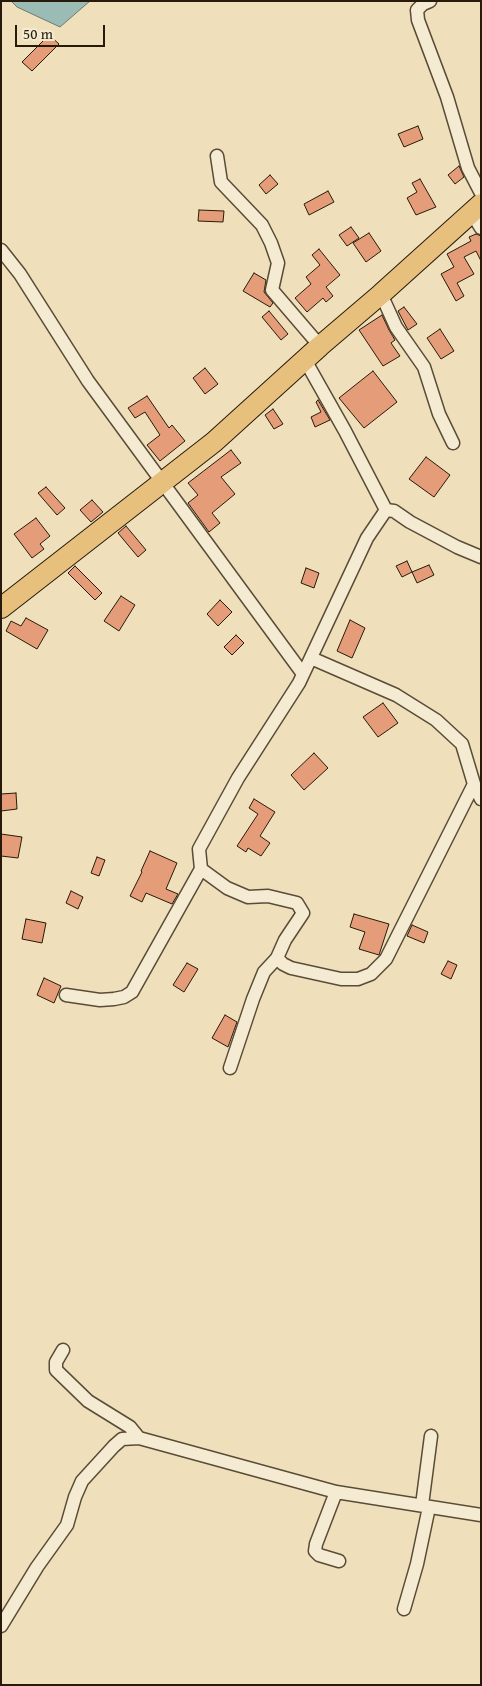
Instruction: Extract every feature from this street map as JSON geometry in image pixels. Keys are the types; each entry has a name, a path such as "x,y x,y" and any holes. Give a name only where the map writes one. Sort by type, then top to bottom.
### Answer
{"main road":[{"path":"1,608 214,442 320,346 477,215"}],"street":[{"path":"430,1 417,10 418,20 447,97 468,168 481,193"},
{"path":"216,156 221,182 262,225 271,243 278,263 272,290 320,346"},
{"path":"1,250 20,274 88,381 303,674"},
{"path":"381,294 396,326 424,367 439,414 453,443"},
{"path":"305,360 386,510"},
{"path":"386,510 394,511 441,539 481,557"},
{"path":"66,995 114,1000 132,992 201,869 199,849 238,778 299,683 367,538 386,510"},
{"path":"311,658 396,695 436,720 462,744 474,784 481,799"},
{"path":"277,958 291,968 341,979 358,979 371,974 386,959 474,784"},
{"path":"201,869 227,888 248,897 268,896 297,903 303,913 285,940 277,958 264,972 230,1068"},
{"path":"63,1350 56,1362 56,1370 88,1401 130,1427 139,1438"},
{"path":"404,1609 417,1564 425,1506 431,1436"},
{"path":"1,1626 37,1567 67,1525 82,1481 122,1439 139,1438 336,1492 481,1515"},
{"path":"336,1492 316,1544 316,1551 320,1555 339,1560"}],"water":[{"path":"11,1 90,1 60,27 17,7"}],"building":[{"path":"49,35 59,44 32,71 22,62"},
{"path":"418,126 423,139 404,147 398,134"},
{"path":"459,166 464,177 455,184 448,175"},
{"path":"270,175 278,184 266,194 259,185"},
{"path":"420,179 436,207 416,215 407,198 417,192 412,183"},
{"path":"328,191 334,202 309,215 304,204"},
{"path":"199,210 224,211 223,222 198,221"},
{"path":"351,227 359,238 347,246 339,235"},
{"path":"369,233 381,251 366,262 353,243"},
{"path":"476,234 481,236 481,261 476,251 464,257 474,274 457,283 464,296 456,301 441,274 454,267 447,254 471,241 469,237"},
{"path":"319,249 340,275 326,287 333,296 326,302 323,298 307,312 295,298 311,284 306,277 320,265 312,255"},
{"path":"254,273 266,280 264,292 273,303 270,307 243,291"},
{"path":"404,307 417,324 408,330 398,311"},
{"path":"269,311 288,334 281,340 262,317"},
{"path":"382,315 395,340 391,343 400,356 383,366 359,330"},
{"path":"440,329 454,351 441,359 427,338"},
{"path":"205,368 218,384 205,394 193,378"},
{"path":"373,371 397,402 364,428 339,398"},
{"path":"147,396 169,428 172,425 185,441 160,461 147,445 160,435 145,412 135,418 128,408"},
{"path":"318,400 330,420 315,427 311,417 321,412 316,402"},
{"path":"273,409 283,424 274,429 265,415"},
{"path":"231,450 241,463 221,477 235,494 212,513 220,523 209,532 188,503 198,495 188,483"},
{"path":"426,457 450,475 434,497 409,479"},
{"path":"46,487 65,508 57,515 38,493"},
{"path":"92,500 103,512 91,522 80,510"},
{"path":"36,518 50,536 40,544 44,549 32,558 14,534"},
{"path":"126,526 146,550 138,557 118,533"},
{"path":"407,561 412,572 402,577 396,566"},
{"path":"429,565 434,575 417,583 412,572"},
{"path":"75,566 102,593 95,600 68,573"},
{"path":"306,568 319,573 314,588 301,583"},
{"path":"121,596 135,605 119,631 104,621"},
{"path":"220,600 232,612 218,626 207,614"},
{"path":"26,618 48,630 37,649 6,631 11,621 21,626"},
{"path":"350,620 365,628 352,658 337,651"},
{"path":"236,635 244,643 232,655 224,647"},
{"path":"383,703 398,723 378,737 363,717"},
{"path":"314,753 328,768 304,790 291,775"},
{"path":"16,793 17,809 1,811 1,794"},
{"path":"254,799 275,812 260,836 270,843 261,856 248,848 246,852 237,846 258,814 249,808"},
{"path":"1,834 22,837 18,858 1,856"},
{"path":"150,851 177,863 166,889 178,894 172,904 146,893 142,902 130,896"},
{"path":"97,857 105,860 99,876 91,873"},
{"path":"71,891 83,897 78,909 66,903"},
{"path":"354,914 389,924 379,955 359,949 365,932 350,927"},
{"path":"26,919 46,923 42,943 22,939"},
{"path":"412,925 428,932 424,943 407,936"},
{"path":"448,961 457,965 451,979 441,974"},
{"path":"187,963 198,969 184,992 173,985"},
{"path":"44,978 61,986 54,1003 37,995"},
{"path":"225,1015 237,1022 228,1047 212,1038"}]}
